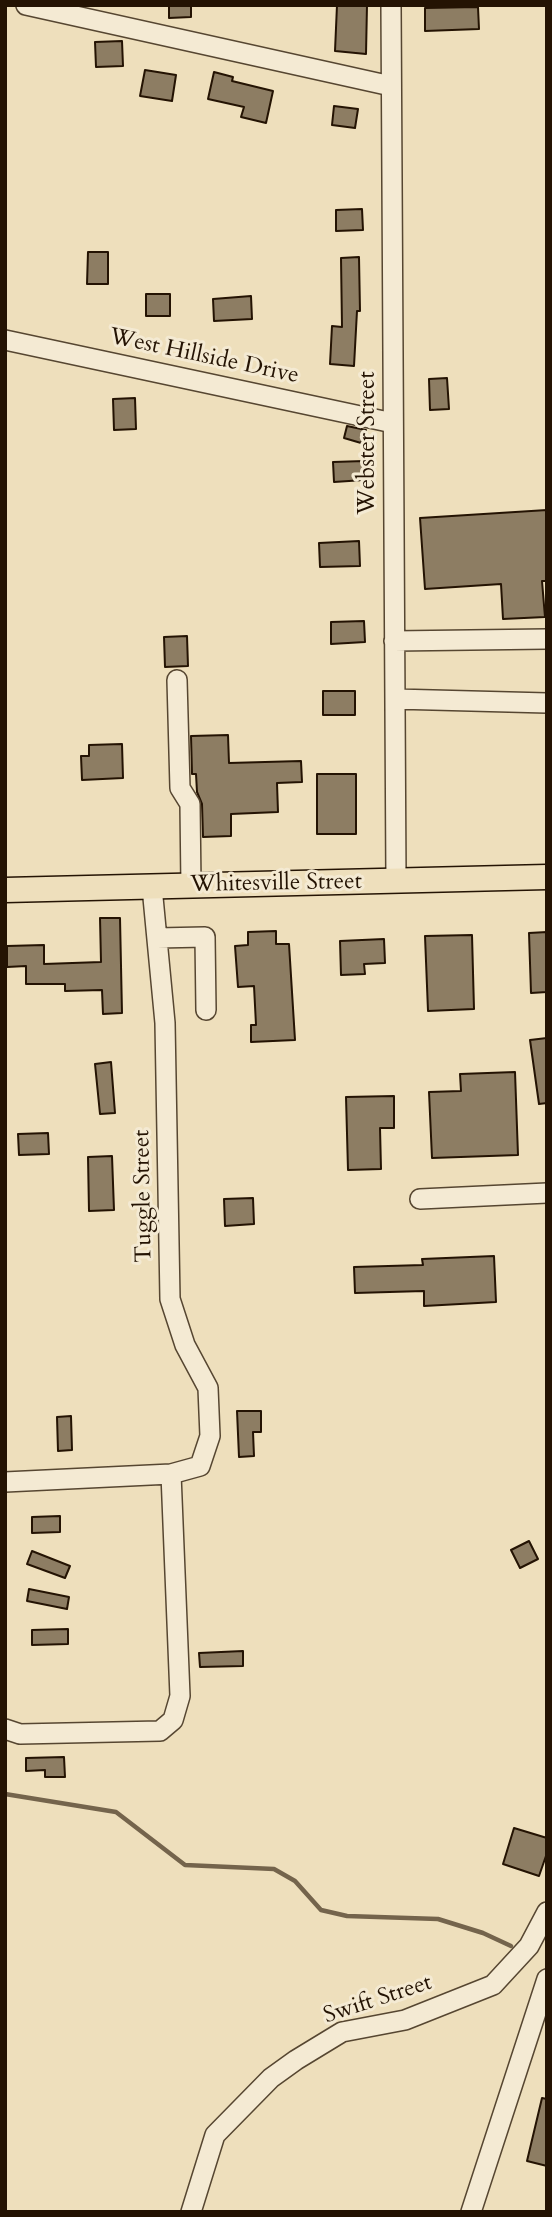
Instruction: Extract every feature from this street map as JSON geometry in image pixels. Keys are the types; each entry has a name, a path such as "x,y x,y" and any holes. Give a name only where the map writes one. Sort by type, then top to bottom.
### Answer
{"main road":[{"name":"Whitesville Street","path":"5,890 547,877"}],"street":[{"path":"26,5 391,86"},
{"name":"Webster Street","path":"391,5 396,881"},
{"name":"West Hillside Drive","path":"5,340 393,423"},
{"path":"394,641 547,639"},
{"path":"177,680 180,788 190,804 191,886"},
{"path":"395,699 547,704"},
{"name":"Tuggle Street","path":"5,1482 171,1474 200,1466 210,1436 208,1388 185,1345 170,1299 165,1023 152,887"},
{"path":"157,938 205,937 206,1010"},
{"path":"420,1199 547,1193"},
{"path":"5,1729 20,1734 160,1731 173,1720 180,1696 171,1474"},
{"name":"Swift Street","path":"191,2212 215,2134 271,2078 342,2032 405,2020 493,1985 528,1945 547,1912"},
{"path":"471,2212 547,1979"}],"building":[{"path":"169,5 191,5 191,17 169,18"},
{"path":"337,5 367,5 366,54 335,51"},
{"path":"478,7 479,29 425,31 425,8"},
{"path":"122,41 123,66 96,67 95,42"},
{"path":"145,70 176,75 172,101 140,96"},
{"path":"214,72 233,77 232,81 273,91 266,123 241,117 244,107 208,99"},
{"path":"334,106 358,109 355,128 332,125"},
{"path":"362,209 363,230 336,231 336,210"},
{"path":"88,252 108,252 108,284 87,284"},
{"path":"359,257 360,311 357,311 354,366 330,364 332,326 342,327 341,258"},
{"path":"146,294 170,294 170,316 146,316"},
{"path":"251,296 252,319 214,321 213,299"},
{"path":"447,378 449,409 430,410 429,379"},
{"path":"135,398 136,429 114,430 113,399"},
{"path":"347,426 366,430 361,443 344,438"},
{"path":"364,461 364,480 334,482 333,462"},
{"path":"547,510 547,581 542,581 545,617 503,619 501,584 425,589 420,518"},
{"path":"359,541 360,566 320,567 319,543"},
{"path":"364,621 365,642 331,644 331,622"},
{"path":"187,636 188,666 165,667 164,637"},
{"path":"323,691 355,691 355,715 323,715"},
{"path":"228,735 229,763 301,761 302,782 277,783 278,812 231,814 231,836 203,837 202,804 197,792 196,774 192,774 191,736"},
{"path":"122,744 123,778 82,780 81,756 89,756 89,745"},
{"path":"317,774 356,774 356,834 317,834"},
{"path":"100,918 120,918 122,1013 103,1014 102,990 65,991 65,984 26,984 26,966 7,967 7,946 44,945 44,964 101,962"},
{"path":"276,931 276,944 289,944 295,1040 251,1042 251,1025 256,1025 254,986 238,987 235,946 248,945 248,932"},
{"path":"547,932 547,992 531,993 529,933"},
{"path":"472,935 474,1009 428,1011 425,936"},
{"path":"384,939 385,963 364,964 365,974 341,975 340,941"},
{"path":"547,1038 547,1103 539,1104 530,1040"},
{"path":"111,1062 115,1113 100,1114 95,1064"},
{"path":"515,1072 518,1155 432,1158 429,1092 461,1091 460,1074"},
{"path":"394,1096 394,1128 380,1128 381,1169 348,1170 346,1097"},
{"path":"48,1133 49,1154 19,1155 18,1134"},
{"path":"112,1156 114,1210 89,1211 88,1157"},
{"path":"253,1198 254,1224 225,1226 224,1199"},
{"path":"494,1256 496,1302 424,1306 424,1291 355,1293 354,1267 423,1265 422,1259"},
{"path":"237,1411 261,1411 261,1432 253,1432 254,1456 239,1457"},
{"path":"71,1416 72,1450 58,1451 57,1417"},
{"path":"60,1516 60,1532 32,1533 32,1517"},
{"path":"529,1541 538,1559 520,1568 511,1550"},
{"path":"32,1551 70,1566 65,1578 27,1564"},
{"path":"29,1589 69,1597 67,1609 27,1601"},
{"path":"68,1629 68,1644 32,1645 32,1630"},
{"path":"243,1651 243,1666 200,1667 199,1653"},
{"path":"64,1757 65,1777 45,1777 45,1770 26,1771 26,1758"},
{"path":"514,1828 547,1838 547,1853 539,1876 503,1864"},
{"path":"542,2098 547,2099 547,2166 527,2161"}],"waterway":[{"path":"5,1794 116,1812 185,1865 274,1869 295,1881 321,1910 347,1916 438,1919 483,1933 511,1946"}]}
